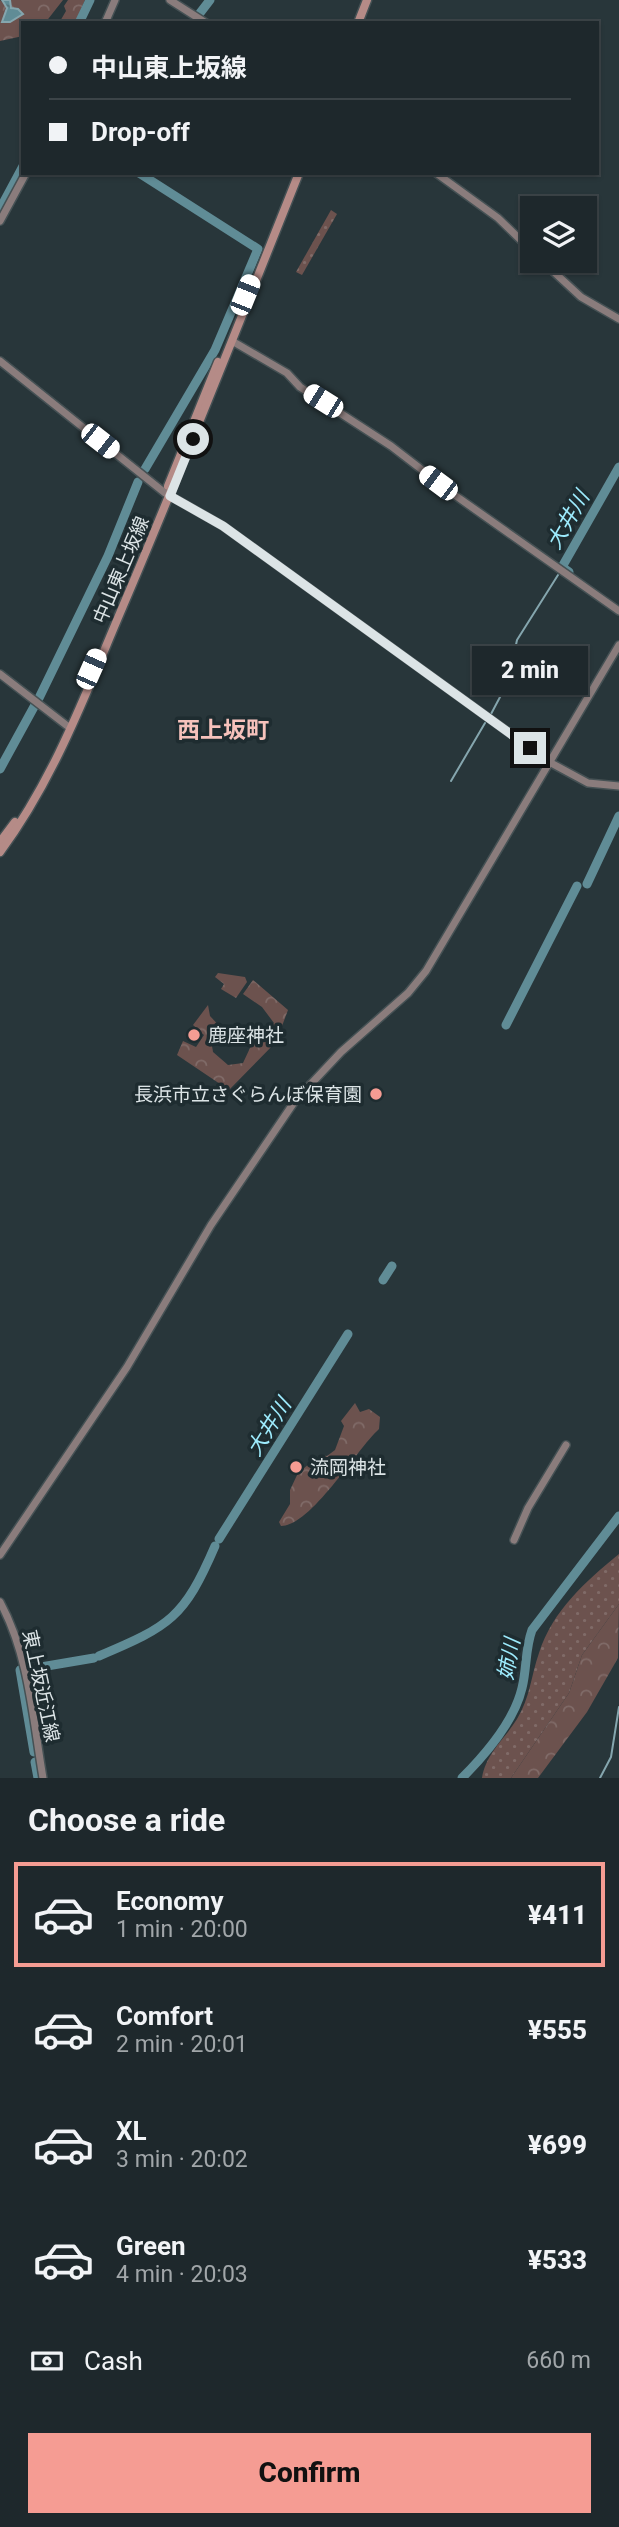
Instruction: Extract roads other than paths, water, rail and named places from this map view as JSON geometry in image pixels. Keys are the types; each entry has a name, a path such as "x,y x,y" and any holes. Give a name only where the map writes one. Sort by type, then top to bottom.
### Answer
{"main road":[{"path":"353,21 362,0"},
{"path":"359,21 368,0"},
{"name":"中山東上坂線","path":"167,494 292,175"},
{"name":"中山東上坂線","path":"0,852 40,792 232,341 298,175"},
{"name":"中山東上坂線","path":"0,842 31,798 67,727"}],"street":[{"path":"106,21 114,0"},
{"path":"170,0 203,21"},
{"path":"0,220 25,175"},
{"path":"439,175 498,218 520,239"},
{"path":"555,273 581,297 619,319"},
{"path":"232,341 287,373 300,387 391,446 466,504 619,611"},
{"path":"0,361 167,494 223,526 551,763 589,783 619,786"},
{"path":"0,1555 127,1367 255,1157 318,1074 408,993 426,971 619,645"},
{"path":"0,674 31,694 67,727"},
{"path":"514,1540 528,1508 566,1445"},
{"name":"東上坂近江線","path":"0,1602 13,1625 22,1658 43,1778"}],"water":[{"path":"2,0 10,0 11,8 18,9 23,14 10,22 2,22 7,8"}],"waterway":[{"path":"80,21 90,0"},
{"path":"200,13 210,0"},
{"path":"0,209 21,170"},
{"path":"142,175 258,249 215,350 145,469"},
{"name":"大井川","path":"569,572 562,567 619,467"},
{"path":"39,698 108,556 138,482"},
{"path":"491,714 508,682 517,640 558,575"},
{"path":"0,769 35,705"},
{"path":"451,781 485,723"},
{"name":"大井川","path":"587,884 619,816"},
{"name":"大井川","path":"506,1025 577,886"},
{"name":"大井川","path":"383,1280 392,1266"},
{"name":"大井川","path":"219,1539 348,1334"},
{"name":"姉川","path":"462,1778 489,1748 513,1713 522,1688 532,1630 619,1516"},
{"name":"大井川","path":"99,1656 143,1636 172,1617 194,1589 215,1546"},
{"name":"大井川","path":"41,1667 94,1658"},
{"name":"大井川","path":"20,1670 34,1752"},
{"path":"600,1778 611,1757 619,1707"},
{"name":"大井川","path":"35,1762 38,1778"}],"place":[{"name":"鹿座神社","path":"194,1035"},
{"name":"長浜市立さぐらんぼ保育園","path":"376,1094"},
{"name":"流岡神社","path":"296,1467"}],"district":[{"name":"西上坂町","path":"223,730"}]}
